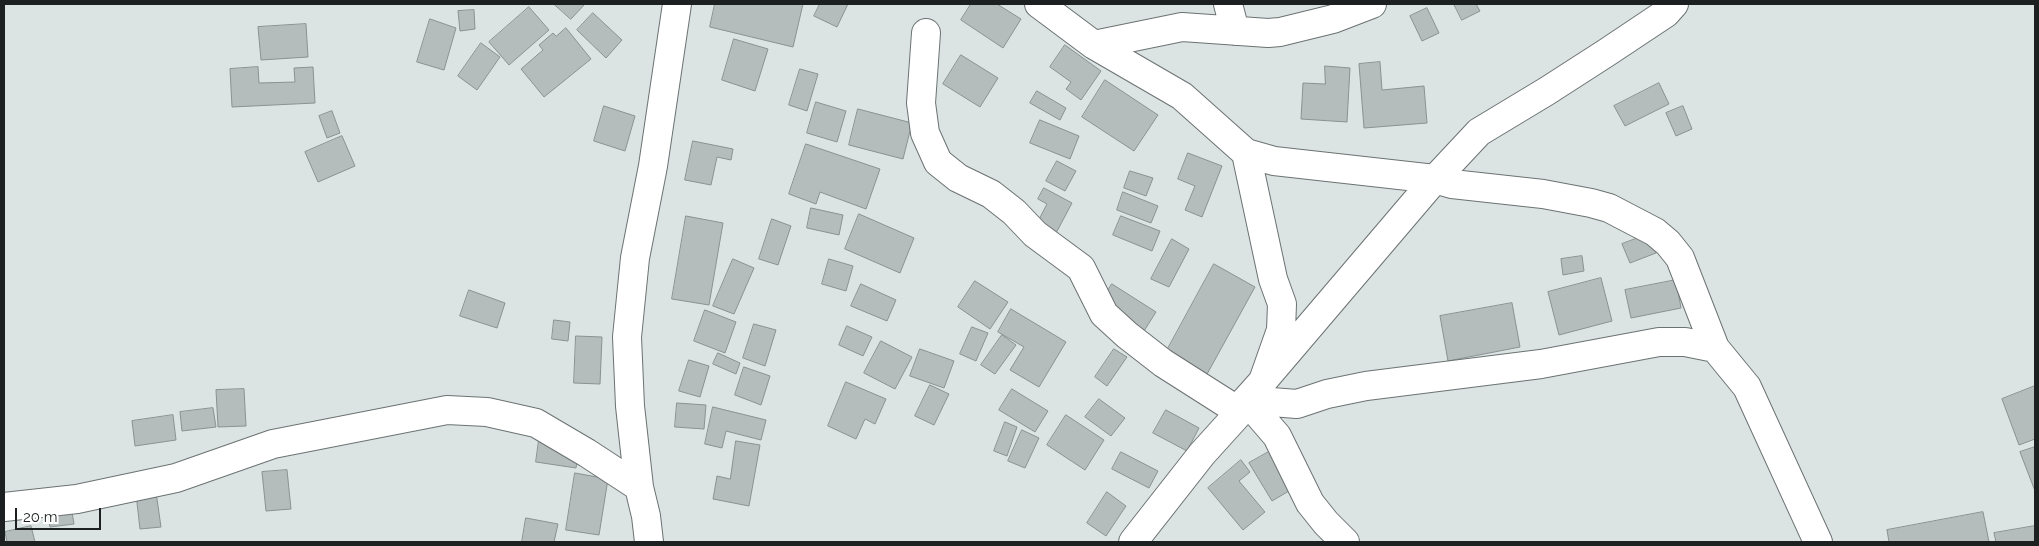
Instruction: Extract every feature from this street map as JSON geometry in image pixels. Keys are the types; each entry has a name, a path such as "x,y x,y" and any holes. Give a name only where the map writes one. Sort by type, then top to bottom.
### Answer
{"street":[{"path":"648,542 646,516 639,487 630,406 627,337 635,258 652,166 676,4"},
{"path":"1039,4 1094,45 1182,96 1246,153 1274,161 1435,179 1452,184 1543,194 1591,203 1609,208 1655,232 1668,243 1680,258 1715,348 1747,387 1818,542"},
{"path":"1228,4 1235,31"},
{"path":"1094,45 1182,27 1280,32 1333,19 1372,4"},
{"path":"1133,542 1249,398 1435,179 1479,132 1606,53 1666,13 1674,4"},
{"path":"926,33 921,103 925,133 938,162 958,178 991,194 1014,212 1035,234 1080,268 1104,314 1163,363 1249,398 1297,404 1327,394 1366,386 1541,364 1659,342 1686,342 1715,348"},
{"path":"1246,153 1274,279 1282,304 1281,330 1249,398"},
{"path":"1249,398 1276,436 1310,503 1345,542"},
{"path":"4,507 77,499 176,478 273,444 447,410 487,412 536,423 588,453 639,487"}],"building":[{"path":"554,4 585,4 571,19"},
{"path":"715,4 803,4 793,47 710,27"},
{"path":"820,4 848,4 837,27 814,16"},
{"path":"971,4 997,4 1021,19 1003,48 961,20"},
{"path":"1454,4 1476,4 1480,11 1462,20"},
{"path":"529,7 549,30 509,65 489,42"},
{"path":"1427,8 1439,33 1422,41 1410,16"},
{"path":"474,10 475,29 460,31 458,11"},
{"path":"593,13 622,40 606,58 577,30"},
{"path":"430,19 456,28 444,70 417,62"},
{"path":"306,24 308,57 261,60 258,27"},
{"path":"566,28 591,59 544,97 521,69 543,50 539,45 553,33 556,36"},
{"path":"734,39 768,49 755,91 722,80"},
{"path":"481,43 500,57 477,90 458,76"},
{"path":"1065,45 1101,71 1081,100 1066,89 1071,82 1050,67"},
{"path":"961,55 998,78 980,107 943,84"},
{"path":"1380,62 1382,90 1424,86 1427,123 1364,128 1359,64"},
{"path":"1325,66 1350,68 1347,122 1301,119 1303,83 1325,84"},
{"path":"258,67 259,83 295,82 294,68 313,67 315,103 232,107 230,69"},
{"path":"800,69 818,74 807,111 789,105"},
{"path":"1105,80 1158,115 1134,151 1082,117"},
{"path":"1659,83 1669,104 1625,126 1614,106"},
{"path":"1037,91 1066,108 1060,120 1030,103"},
{"path":"816,102 846,111 837,142 807,133"},
{"path":"604,106 635,116 625,151 594,141"},
{"path":"1683,106 1692,129 1676,136 1666,113"},
{"path":"858,109 912,123 903,159 849,145"},
{"path":"332,111 340,133 327,138 319,116"},
{"path":"1040,120 1079,136 1070,159 1030,143"},
{"path":"342,136 355,166 318,182 305,152"},
{"path":"693,141 733,149 731,160 717,157 711,185 685,180"},
{"path":"806,144 880,169 866,209 820,192 816,204 789,194"},
{"path":"1188,153 1222,166 1202,217 1185,210 1195,186 1178,179"},
{"path":"1057,161 1076,171 1065,191 1046,181"},
{"path":"1130,171 1153,178 1146,196 1124,188"},
{"path":"1044,188 1072,203 1055,235 1036,225 1047,204 1038,199"},
{"path":"1123,192 1158,206 1151,223 1117,210"},
{"path":"811,208 843,215 839,235 807,228"},
{"path":"859,214 914,238 900,273 845,249"},
{"path":"686,216 723,223 709,305 672,299"},
{"path":"1121,216 1160,231 1152,251 1113,235"},
{"path":"772,219 791,226 778,265 759,259"},
{"path":"1649,234 1656,253 1630,263 1622,244"},
{"path":"1172,239 1189,249 1169,287 1151,279"},
{"path":"1582,256 1584,271 1563,275 1561,259"},
{"path":"733,259 754,268 734,314 713,306"},
{"path":"829,259 853,266 846,291 822,284"},
{"path":"1214,264 1255,287 1206,376 1165,354"},
{"path":"1601,278 1612,321 1559,335 1548,292"},
{"path":"1676,280 1681,308 1631,318 1625,290"},
{"path":"975,281 1008,302 990,329 958,307"},
{"path":"861,284 896,300 887,321 851,306"},
{"path":"1112,284 1156,312 1144,331 1100,303"},
{"path":"469,290 505,303 497,328 460,316"},
{"path":"1512,303 1520,347 1448,361 1440,316"},
{"path":"1011,309 1066,342 1039,387 1010,370 1024,347 998,332"},
{"path":"705,310 736,322 725,353 694,341"},
{"path":"554,320 570,322 568,341 552,339"},
{"path":"754,324 776,330 765,366 743,358"},
{"path":"847,326 872,337 863,356 839,345"},
{"path":"972,327 988,333 976,361 960,354"},
{"path":"1002,335 1016,345 995,374 981,365"},
{"path":"576,336 602,337 600,384 574,383"},
{"path":"881,341 912,357 895,389 864,373"},
{"path":"920,349 954,361 944,388 910,376"},
{"path":"1114,349 1127,357 1107,386 1095,377"},
{"path":"718,353 740,363 736,374 713,364"},
{"path":"689,360 709,366 700,397 679,391"},
{"path":"744,367 770,376 761,405 735,395"},
{"path":"846,382 886,399 875,424 865,419 856,439 828,426"},
{"path":"930,385 949,394 934,425 915,416"},
{"path":"2035,386 2035,439 2019,445 2002,399"},
{"path":"244,389 246,426 218,427 216,390"},
{"path":"1012,389 1048,411 1035,432 999,410"},
{"path":"1099,399 1125,418 1111,436 1085,417"},
{"path":"677,403 706,405 704,429 675,427"},
{"path":"713,407 766,420 761,440 726,431 722,448 705,444"},
{"path":"213,408 216,427 182,431 180,412"},
{"path":"1166,410 1199,428 1187,451 1153,433"},
{"path":"173,415 176,440 135,446 132,421"},
{"path":"1066,415 1104,440 1085,470 1047,445"},
{"path":"1005,422 1017,427 1007,456 994,451"},
{"path":"1022,430 1039,438 1025,468 1008,461"},
{"path":"539,440 579,446 576,468 536,462"},
{"path":"736,441 760,445 749,506 713,499 717,476 730,479"},
{"path":"2035,447 2035,491 2020,452"},
{"path":"1272,450 1294,488 1272,501 1249,463"},
{"path":"1121,452 1158,471 1149,488 1112,469"},
{"path":"1241,460 1250,472 1239,481 1265,512 1243,530 1208,488"},
{"path":"287,470 291,509 266,511 262,472"},
{"path":"575,473 608,479 599,535 566,530"},
{"path":"156,492 161,527 140,529 136,494"},
{"path":"1107,492 1126,506 1106,536 1087,523"},
{"path":"71,506 74,524 50,527 47,509"},
{"path":"1983,512 1989,542 1889,542 1887,530"},
{"path":"526,518 558,524 554,542 522,542"},
{"path":"31,526 35,542 7,542 5,532"},
{"path":"2035,526 2035,542 1996,542 1994,533"}]}
